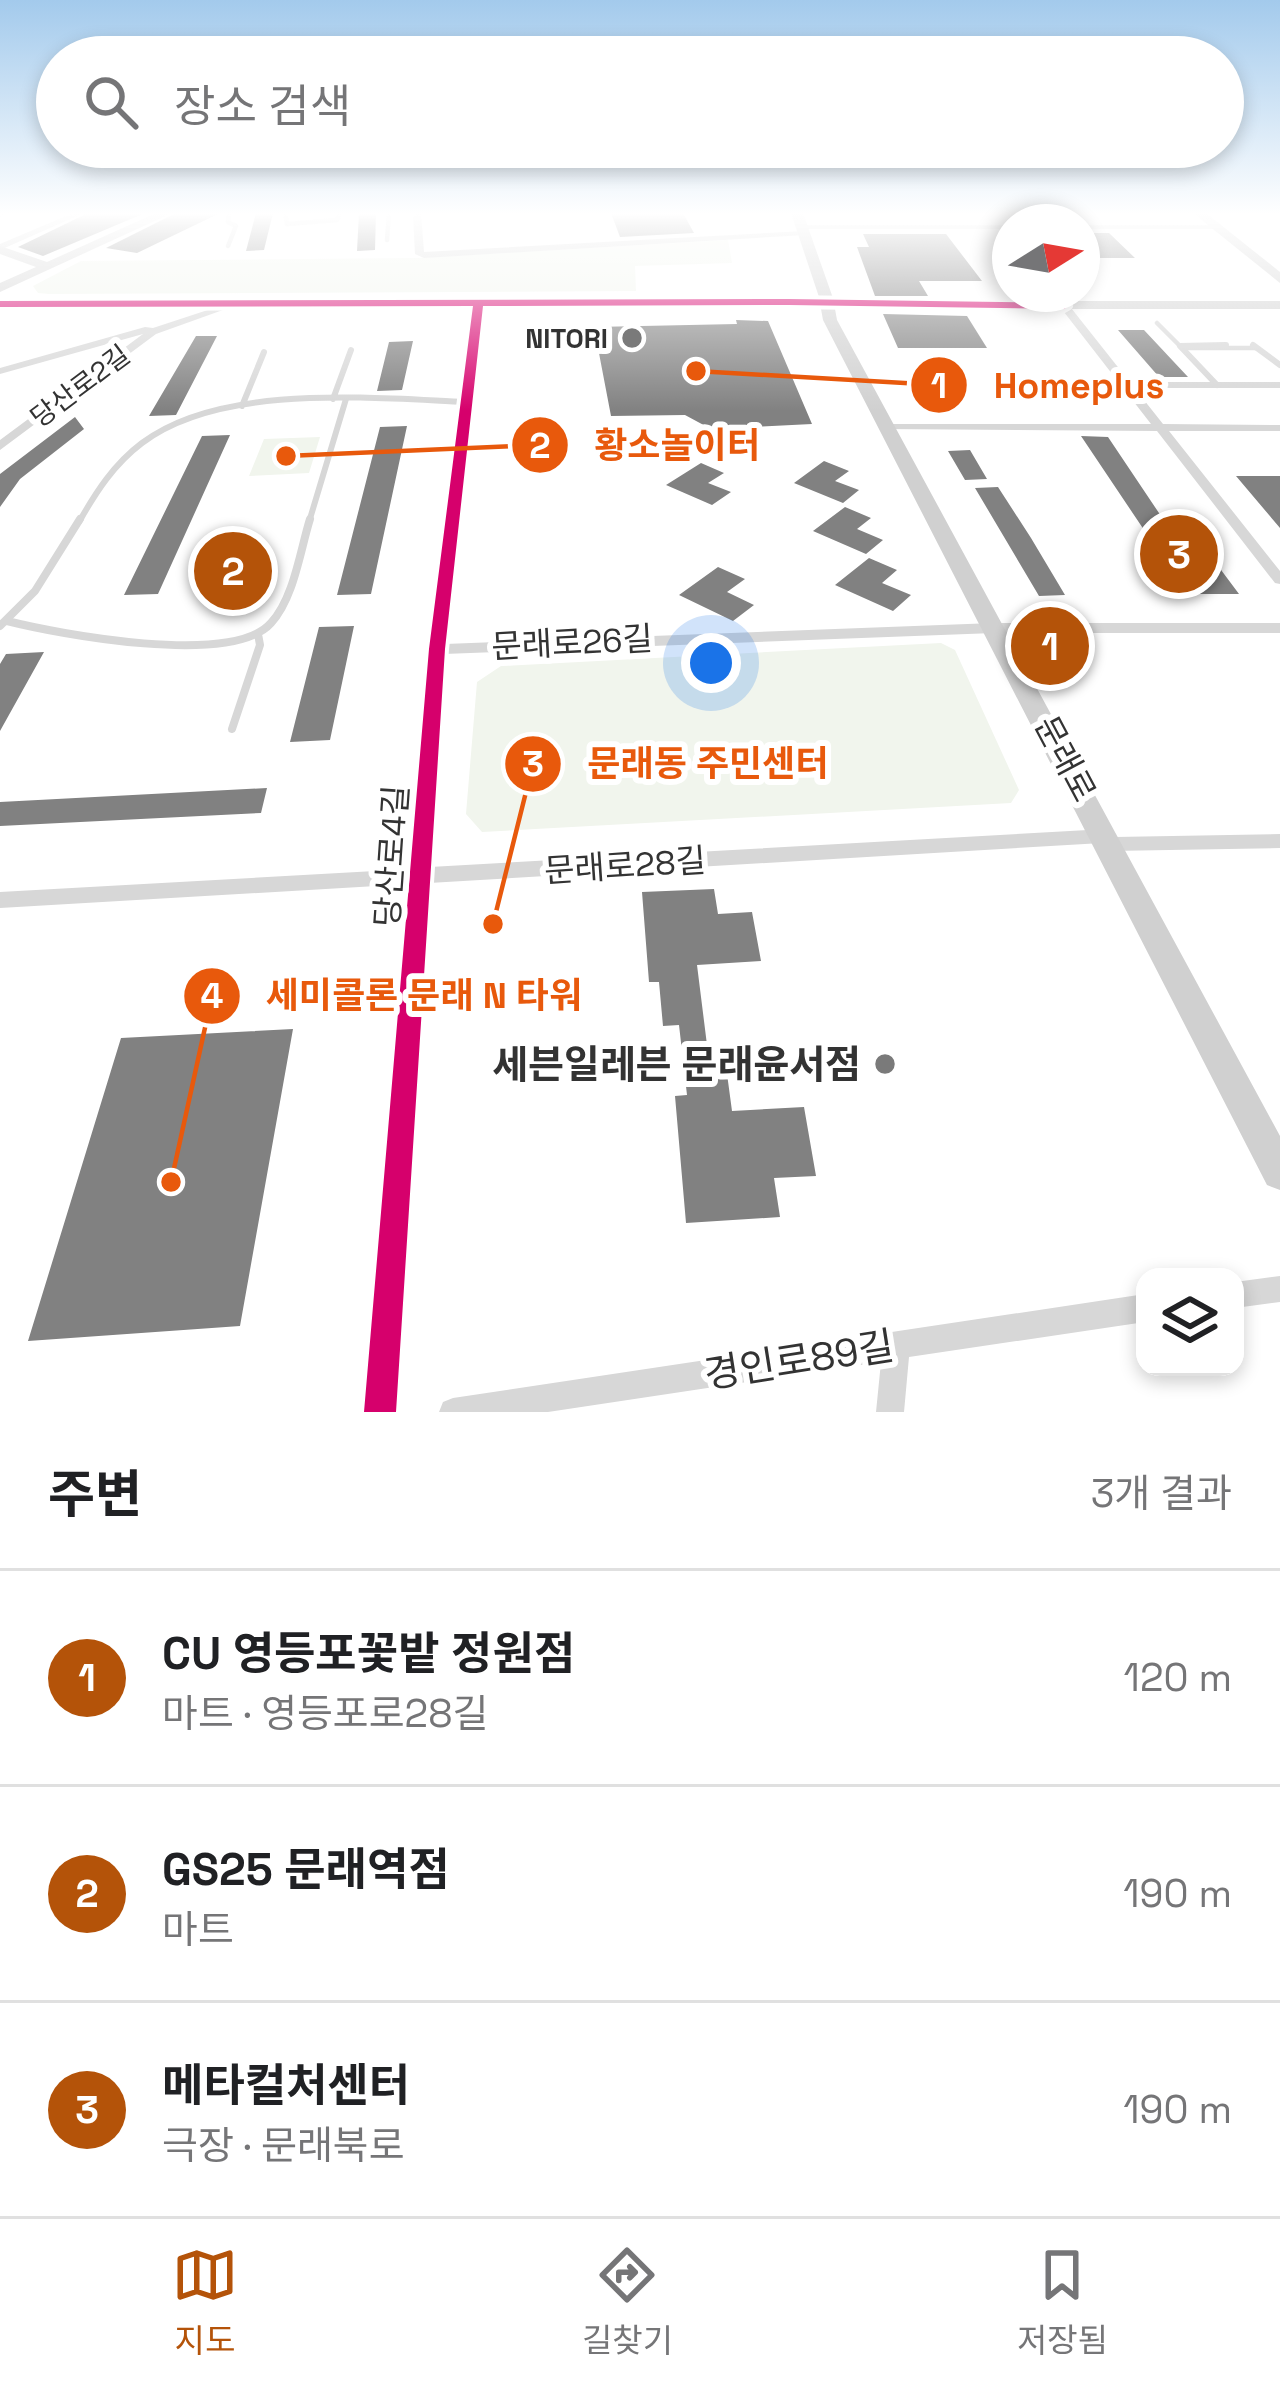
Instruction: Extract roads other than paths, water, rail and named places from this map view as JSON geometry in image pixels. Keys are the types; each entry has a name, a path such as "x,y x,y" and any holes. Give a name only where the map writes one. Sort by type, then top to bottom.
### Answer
{"main road":[{"name":"문래로","path":"820,279 830,320 1109,840 1280,1172"},
{"path":"0,304 478,306 992,301"},
{"path":"1100,301 1280,305"}],"street":[{"name":"당산로2길","path":"0,446 173,322 229,306"},
{"name":"당산로4길","path":"380,1412 437,649 478,306"},
{"path":"1068,312 1280,580"},
{"path":"0,371 173,322"},
{"path":"886,427 1280,428"},
{"name":"문래로26길","path":"437,649 994,628 1280,628"},
{"name":"문래로28길","path":"0,900 1109,840 1280,841"},
{"path":"1244,1294 1280,1288"},
{"name":"경인로89길","path":"453,1412 1136,1309"},
{"path":"890,1412 896,1346"}],"lane":[{"path":"1157,322 1217,385"},
{"path":"1180,346 1256,346 1280,365"},
{"path":"333,399 351,350"},
{"path":"242,406 263,352"},
{"path":"1127,386 1280,385"},
{"path":"346,399 284,603 271,624 257,634 194,643 123,642 82,640 3,623 66,546 120,461 163,431 242,406 333,399 346,399 466,402"},
{"path":"232,729 260,645 257,634"}],"place":[{"name":"NITORI","path":"632,338"},
{"name":"Homeplus","path":"696,371"},
{"name":"황소놀이터","path":"286,456"},
{"name":"메타컬처센터","path":"1179,554"},
{"name":"GS25 문래역점","path":"233,571"},
{"name":"CU 영등포꽃밭 정원점","path":"1050,646"},
{"name":"문래동 주민센터","path":"493,924"},
{"name":"세븐일레븐 문래윤서점","path":"885,1064"},
{"name":"세미콜론 문래 N 타워","path":"171,1182"}]}
